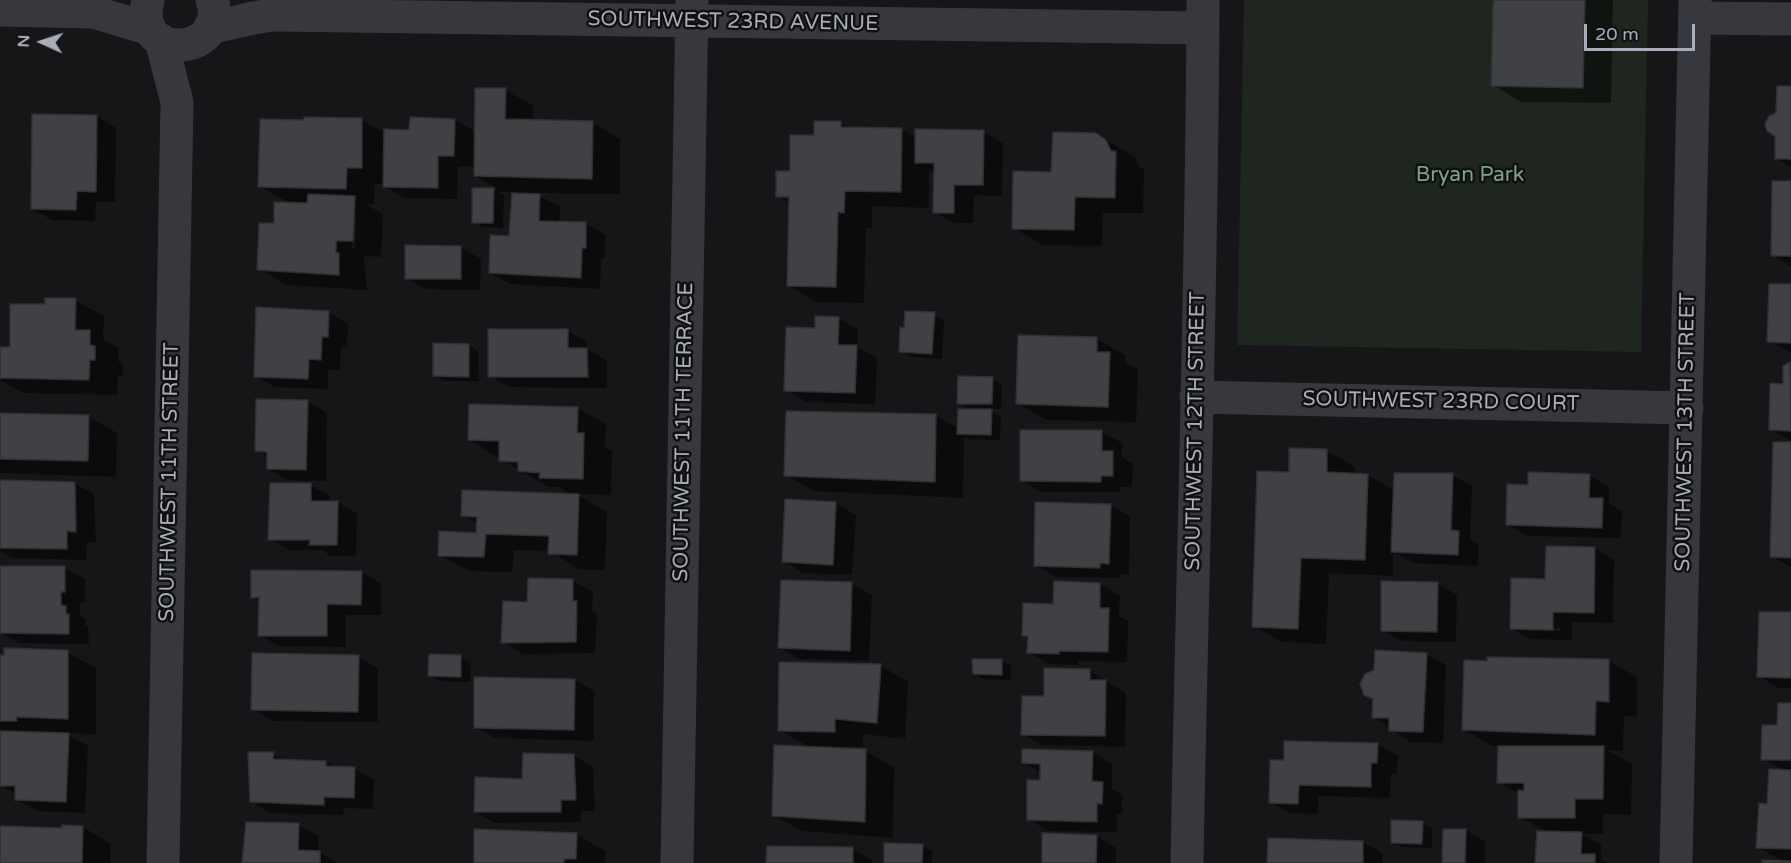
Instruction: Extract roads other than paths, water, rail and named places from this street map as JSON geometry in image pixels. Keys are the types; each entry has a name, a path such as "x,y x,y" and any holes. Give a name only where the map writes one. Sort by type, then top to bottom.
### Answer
{"street":[{"name":"SOUTHWEST 23RD AVENUE","path":"228,0 263,15"},
{"path":"0,10 108,6 153,23"},
{"path":"1695,9 1791,19"},
{"name":"SOUTHWEST 13TH STREET","path":"1676,863 1695,9"},
{"name":"SOUTHWEST 23RD AVENUE","path":"153,23 177,46 206,24 229,26 263,15 692,11 1203,14"},
{"name":"SOUTHWEST 11TH TERRACE","path":"677,863 692,11"},
{"name":"SOUTHWEST 12TH STREET","path":"1187,863 1204,129 1203,14"},
{"name":"SOUTHWEST 11TH STREET","path":"153,23 177,102 163,863"},
{"name":"SOUTHWEST 11TH STREET","path":"177,102 187,83 206,24"},
{"name":"SOUTHWEST 23RD COURT","path":"1196,397 1687,408"}],"park label":[{"name":"Bryan Park","path":"1470,175"}]}
